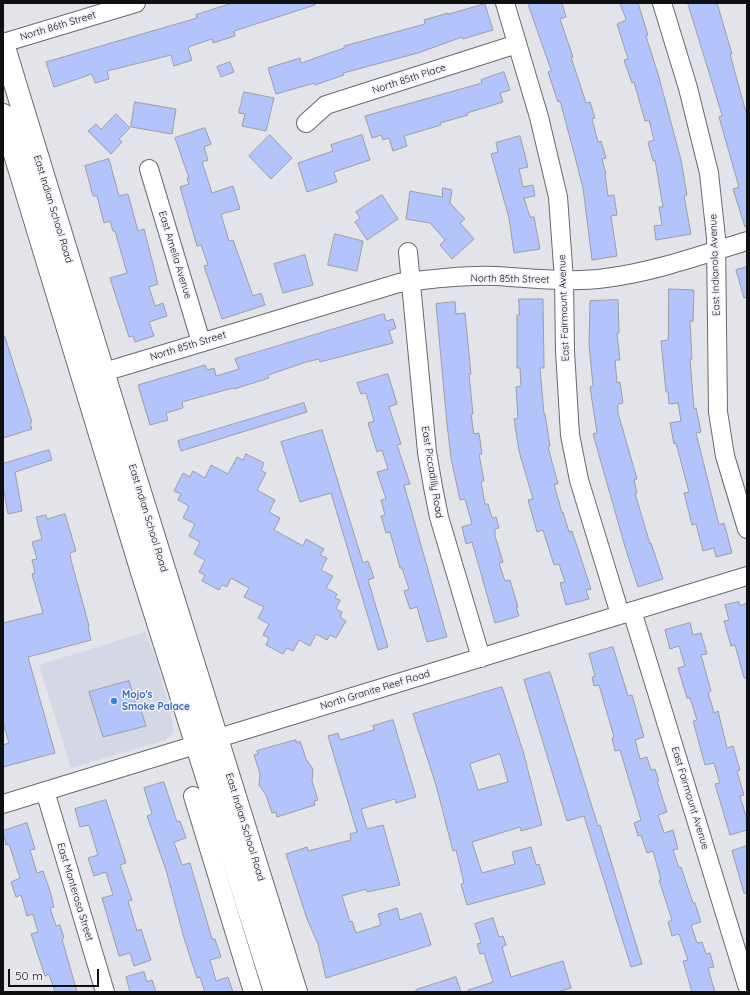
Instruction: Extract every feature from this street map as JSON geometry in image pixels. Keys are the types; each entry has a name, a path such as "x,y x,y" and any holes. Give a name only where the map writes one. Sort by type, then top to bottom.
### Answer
{"main road":[{"name":"East Indian School Road","path":"3,43 104,372 207,741 203,805 275,992"},
{"name":"East Indian School Road","path":"3,115 142,572 207,741 296,992"}],"street":[{"name":"North 86th Street","path":"3,43 136,3"},
{"name":"East Fairmount Avenue","path":"504,3 539,116 556,184 559,203 564,280 565,351 570,434 579,480 626,613 747,985"},
{"name":"East Indianola Avenue","path":"662,3 700,130 709,173 716,250 718,412 725,456 747,529"},
{"name":"North 85th Place","path":"306,122 326,105 517,44"},
{"name":"East Amelia Avenue","path":"149,169 201,342"},
{"name":"North 85th Street","path":"104,372 399,283 494,276 564,280 605,278 747,241"},
{"path":"408,252 412,282"},
{"name":"East Piccadilly Road","path":"412,282 427,452 433,486 439,517 481,658"},
{"name":"North Granite Reef Road","path":"3,804 747,576"},
{"name":"East Monterosa Street","path":"45,791 105,992"},
{"name":"East Indian School Road","path":"203,805 253,992"}],"shaded area":[{"path":"145,632 157,662 172,719 173,733 166,740 71,768 39,665"}],"building":[{"path":"233,3 315,3 315,5 234,31 235,36 213,43 212,39 191,46 188,48 192,60 174,66 171,55 107,71 109,79 95,83 92,74 54,87 46,62 197,18 196,15"},
{"path":"528,3 562,3 566,17 560,19 586,103 590,102 595,118 592,119 598,142 601,141 606,158 602,159 606,174 608,196 614,195 617,215 611,216 617,256 592,260 583,188 560,101 558,102 548,72 551,71"},
{"path":"620,3 638,3 648,35 646,36 658,74 681,160 687,195 684,196 691,234 656,240 654,226 662,225 659,207 663,207 655,160 653,161 648,142 654,140 649,120 645,121 634,82 632,83 624,60 628,59 617,24 626,20"},
{"path":"688,3 717,3 732,54 730,54 747,116 747,226 745,227 733,189 739,187 719,117 722,116"},
{"path":"485,4 493,30 463,39 462,37 418,53 343,73 344,75 315,85 314,83 276,94 268,68 300,58 301,63 344,48 344,46 425,24 424,20"},
{"path":"230,62 234,72 221,77 217,67"},
{"path":"504,72 510,90 500,93 503,102 467,113 468,115 440,123 441,125 404,136 407,146 393,151 389,138 383,140 381,135 372,138 365,116 482,83 481,80"},
{"path":"244,92 274,98 266,131 242,126 245,114 239,113"},
{"path":"135,102 176,109 172,134 131,127"},
{"path":"116,114 130,128 119,139 122,142 111,154 88,131 96,124 101,129"},
{"path":"205,128 211,144 204,147 208,160 202,162 212,193 233,186 240,209 221,214 229,241 233,240 253,296 261,293 265,305 222,319 204,266 208,265 201,245 197,246 180,187 189,184 187,178 189,178 175,138"},
{"path":"270,135 292,158 271,179 249,156"},
{"path":"362,135 370,160 334,172 337,182 307,192 298,163 333,151 331,145"},
{"path":"520,136 528,167 519,169 523,187 533,185 535,196 524,198 530,217 534,217 540,249 514,253 509,218 491,154 498,152 496,143"},
{"path":"109,159 119,196 128,194 138,231 144,229 158,284 149,287 155,306 163,303 167,316 149,322 154,336 135,342 133,336 129,337 110,278 127,273 115,231 113,231 110,221 104,223 97,196 93,196 85,166"},
{"path":"443,188 452,190 450,203 465,219 460,223 474,239 452,259 440,245 445,240 430,223 406,219 410,191 442,197"},
{"path":"382,195 398,219 367,240 355,222 360,218 356,212"},
{"path":"335,234 363,241 357,271 328,265"},
{"path":"305,255 313,285 283,293 274,264"},
{"path":"747,267 747,297 744,298 736,270"},
{"path":"669,289 694,290 693,321 690,321 692,359 690,359 694,409 696,408 701,432 696,433 719,525 724,523 732,553 716,557 714,548 703,551 696,524 692,525 684,493 689,492 676,443 674,444 670,423 681,421 678,403 669,404 668,392 666,392 661,341 668,340"},
{"path":"519,299 543,299 544,368 540,368 544,414 550,446 548,447 558,484 554,484 562,513 563,512 569,532 572,531 591,589 586,590 589,599 566,605 560,583 565,582 559,564 554,565 543,530 537,532 528,500 533,499 519,451 514,419 518,418 516,387 521,386 520,368 517,368 517,315 519,315"},
{"path":"618,300 619,333 617,333 620,360 615,360 617,383 620,382 623,403 618,404 618,413 637,479 634,480 637,493 635,493 650,544 651,543 663,579 638,587 593,434 597,433 590,387 593,386 589,344 590,301"},
{"path":"455,302 456,314 465,313 471,374 469,374 473,414 471,414 474,434 479,433 482,454 479,454 484,481 481,482 485,504 488,504 492,518 496,517 499,528 495,529 495,536 503,562 499,563 505,581 510,580 518,607 516,607 519,616 495,623 472,542 466,544 462,527 472,524 465,499 460,500 451,458 436,304"},
{"path":"384,314 386,321 393,319 396,328 389,331 393,343 320,362 319,359 306,362 268,375 269,378 234,389 233,388 182,402 183,408 166,413 168,420 150,425 138,385 205,365 207,370 214,368 216,376 239,369 235,359"},
{"path":"5,337 32,422 30,423 32,429 3,438 3,338"},
{"path":"388,374 397,404 389,407 401,444 397,445 410,484 404,485 447,637 427,642 417,607 410,609 404,591 409,589 402,568 400,568 390,532 386,533 381,516 385,515 381,500 386,499 377,472 388,469 382,450 377,452 368,423 374,421 366,393 361,394 357,383"},
{"path":"304,403 307,412 181,451 178,441"},
{"path":"322,430 363,563 368,561 374,578 368,580 388,647 378,650 331,493 300,502 281,442"},
{"path":"49,450 52,460 15,472 22,511 8,514 3,486 3,464"},
{"path":"246,454 264,463 261,470 266,473 257,490 275,500 269,512 280,518 274,530 303,546 306,539 324,549 320,555 327,558 321,570 333,576 326,588 337,594 335,598 340,600 336,609 342,612 340,617 346,621 336,638 330,635 327,640 316,634 310,646 299,640 293,651 287,648 283,654 266,645 269,638 263,635 269,624 258,618 264,607 244,597 249,588 231,578 227,587 222,585 219,590 202,581 205,575 199,572 205,560 194,554 200,542 189,536 195,524 183,518 189,506 178,500 181,494 174,491 183,473 190,477 193,471 205,478 211,465 228,474 237,457 243,460"},
{"path":"65,514 76,551 70,553 71,560 89,626 91,640 28,657 55,753 3,767 3,745 9,743 3,722 3,623 43,613 32,574 35,573 32,560 37,559 32,542 42,539 36,517 46,515 47,519"},
{"path":"739,602 740,606 747,603 747,678 744,678 735,645 731,646 724,621 729,620 725,605"},
{"path":"690,623 693,635 701,633 707,654 701,655 711,691 708,692 714,713 718,711 727,748 733,746 740,770 737,771 744,795 740,796 747,820 747,830 730,835 715,784 720,783 714,763 705,765 693,721 697,720 690,698 687,698 678,668 685,666 679,646 670,649 665,630"},
{"path":"613,647 628,696 632,695 644,737 635,740 640,759 647,757 651,770 655,769 659,781 657,781 667,812 658,815 664,833 673,830 678,849 673,850 679,868 681,867 693,903 695,903 701,922 691,925 697,943 702,942 706,954 710,953 714,967 708,968 715,992 692,992 683,961 688,960 679,934 672,936 668,922 672,920 659,880 661,880 653,851 647,853 641,835 638,836 634,823 641,820 620,750 615,751 612,738 614,737 599,685 594,686 592,677 595,676 589,654"},
{"path":"550,672 598,826 600,825 642,964 631,967 584,816 567,821 524,680"},
{"name":"Mojo's Smoke Palace","path":"129,681 138,711 141,710 146,726 103,737 89,692"},
{"path":"502,687 523,751 542,825 521,831 520,827 472,842 482,873 515,864 512,852 531,847 536,865 539,864 545,884 467,905 461,884 464,883 456,850 453,851 436,785 413,714","holes":["500,754 508,782 478,790 470,764"]},
{"path":"393,720 416,797 396,803 395,799 361,809 367,829 383,825 400,885 367,892 366,889 342,896 350,922 352,921 356,933 381,925 378,914 397,908 400,920 421,913 431,945 326,978 318,944 307,919 286,854 307,847 308,851 351,840 350,834 357,832 328,736 338,733 340,740 374,730 373,726"},
{"path":"296,740 296,743 300,741 306,759 313,769 312,781 318,800 314,801 315,805 277,817 276,812 272,813 266,795 259,785 260,774 254,755 258,754 257,751"},
{"path":"164,782 177,822 180,821 186,838 174,842 182,865 190,863 212,939 215,939 221,957 210,960 216,981 228,977 233,992 205,992 200,977 197,978 184,938 166,870 147,816 152,814 144,788"},
{"path":"106,800 126,863 120,865 132,900 128,901 137,931 141,929 151,960 134,966 130,953 119,956 102,898 113,895 106,872 94,876 88,858 98,855 89,825 80,827 75,809"},
{"path":"27,823 35,849 30,850 37,873 43,871 50,891 54,907 50,908 56,926 60,925 64,938 62,939 77,992 55,992 49,974 45,976 31,934 38,932 33,914 27,916 21,895 16,897 11,882 20,878 9,844 6,845 3,831"},
{"path":"747,846 747,893 744,893 732,851"},
{"path":"493,918 499,937 503,936 506,945 502,947 511,977 563,961 571,988 558,992 469,992 468,990 493,982 484,953 480,954 477,944 481,943 475,924"},
{"path":"144,972 147,982 152,980 156,992 130,992 126,977"},
{"path":"456,977 461,992 416,992 416,990"}],"place":[{"name":"Mojo's Smoke Palace","path":"114,701"}]}
